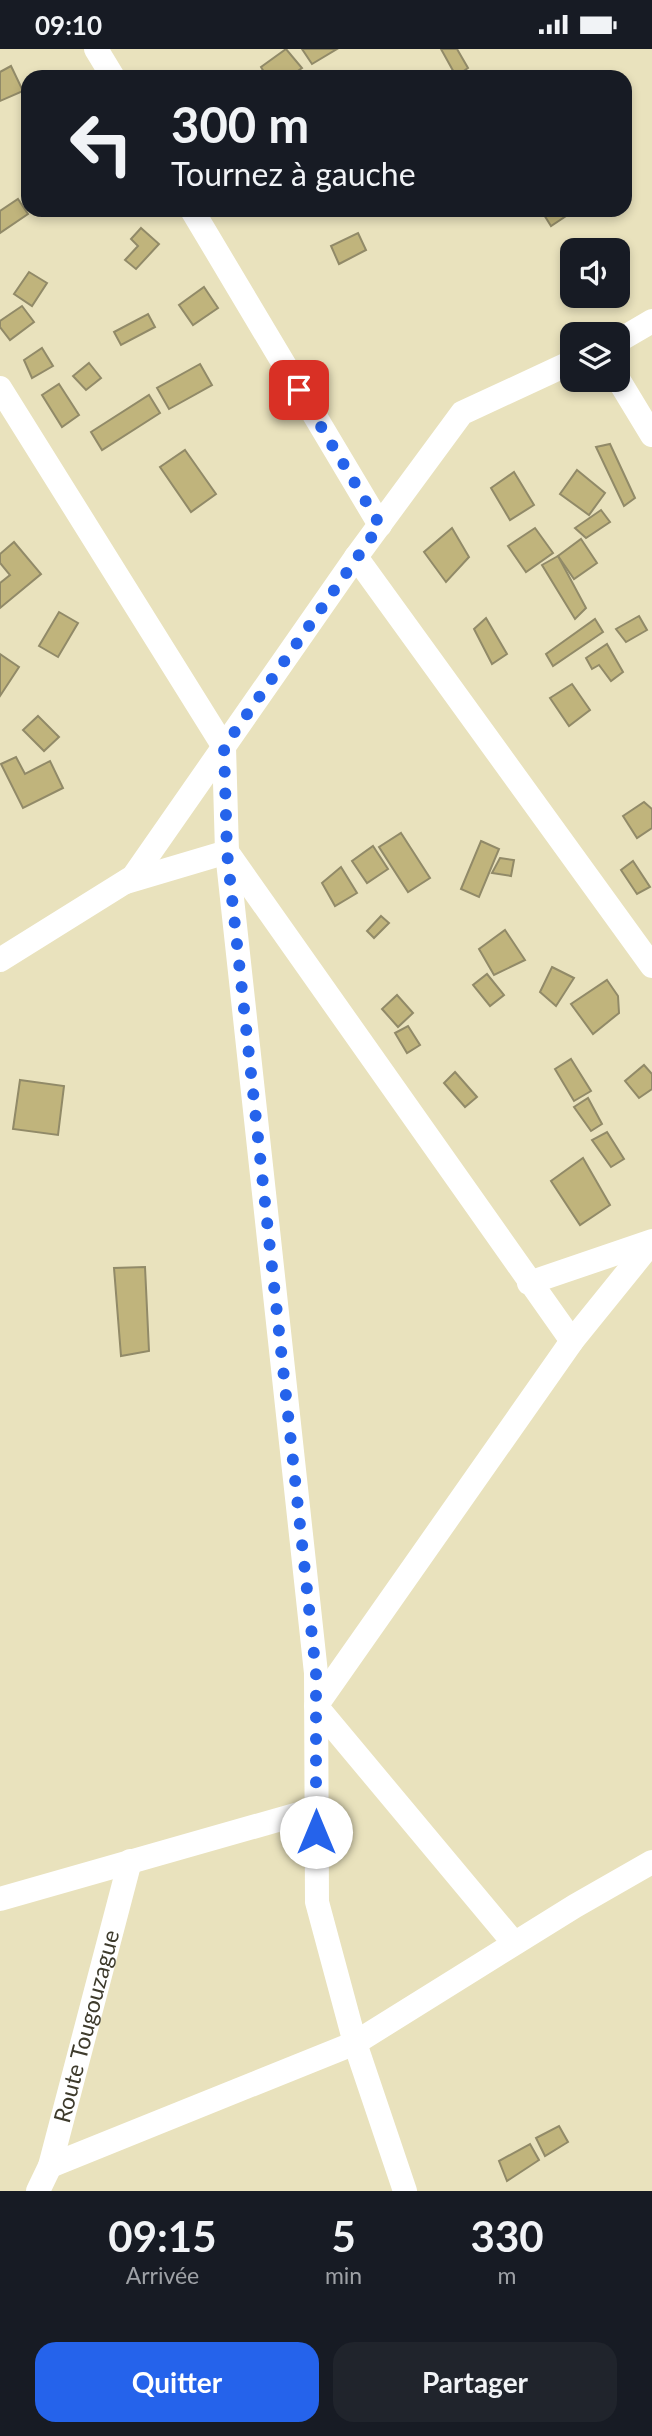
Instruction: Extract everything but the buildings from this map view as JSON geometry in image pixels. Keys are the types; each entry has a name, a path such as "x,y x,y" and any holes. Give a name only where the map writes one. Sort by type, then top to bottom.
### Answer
{"street":[{"path":"96,49 109,70"},
{"path":"196,217 380,525"},
{"path":"630,334 652,321"},
{"path":"0,960 132,877 356,557 462,413 560,368"},
{"path":"0,388 224,747 227,852 316,1673 317,1902 355,2043 405,2191"},
{"path":"626,392 652,435"},
{"path":"356,557 652,966"},
{"path":"121,883 227,852"},
{"path":"227,852 572,1341"},
{"path":"529,1283 652,1242"},
{"path":"316,1706 572,1341 652,1242"},
{"path":"316,1706 514,1943"},
{"path":"0,1899 316,1809"},
{"name":"Route Tougouzague","path":"37,2191 50,2166 130,1861"},
{"path":"50,2166 355,2043 514,1943 652,1862"}],"route":[{"path":"299,390 380,525 224,747 227,852 316,1673 316,1832"}]}
